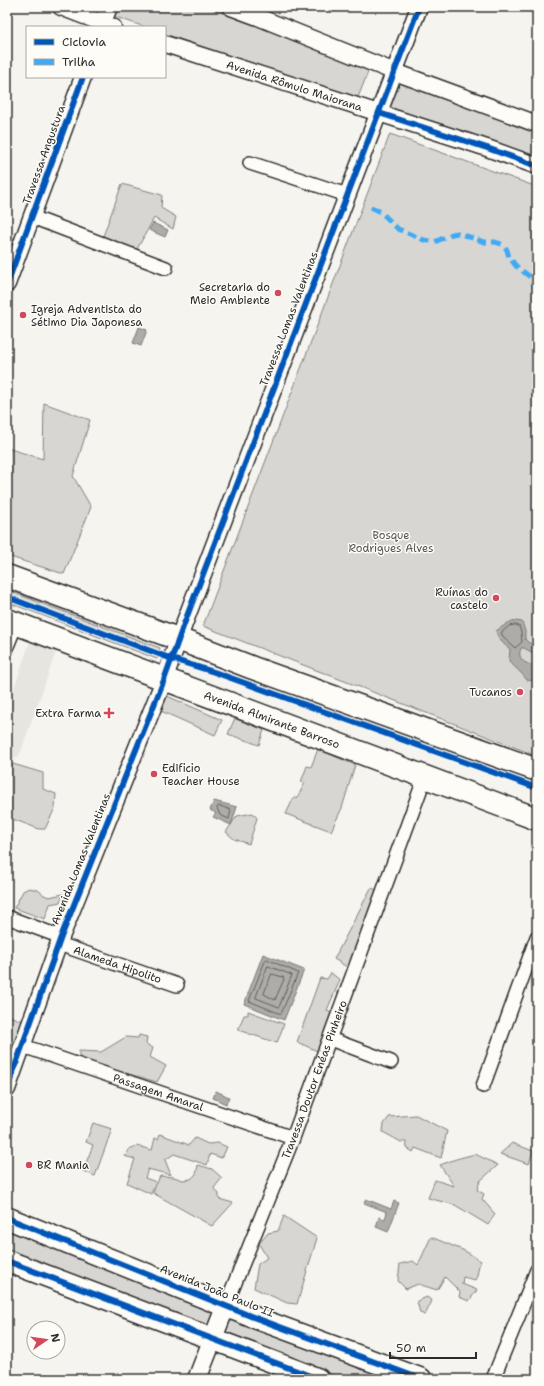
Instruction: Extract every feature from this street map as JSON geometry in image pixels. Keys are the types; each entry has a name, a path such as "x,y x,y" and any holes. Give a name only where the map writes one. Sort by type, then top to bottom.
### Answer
{"highway":[{"path":"7,576 253,668 537,770"},
{"name":"Avenida Almirante Barroso","path":"11,622 537,820"}],"main road":[{"name":"Avenida João Paulo II","path":"7,1218 253,1316 421,1379"},
{"path":"7,1226 20,1230 28,1227"},
{"path":"7,1261 318,1379"},
{"name":"Travessa Doutor Enéas Pinheiro","path":"197,1379 226,1305"}],"street":[{"path":"61,7 105,26 109,7"},
{"path":"231,7 260,12 395,72 537,124"},
{"name":"Travessa Lomas Valentinas","path":"178,639 420,7"},
{"name":"Avenida Rômulo Maiorana","path":"166,44 487,148 537,166"},
{"name":"Travessa Angustura","path":"7,284 83,78"},
{"path":"250,163 347,195"},
{"path":"32,216 166,268"},
{"path":"7,646 11,622"},
{"name":"Avenida Lomas Valentinas","path":"7,1089 60,940 164,680 178,639"},
{"name":"Travessa Doutor Enéas Pinheiro","path":"226,1305 293,1138 425,777"},
{"name":"Alameda Hipolito","path":"7,917 60,940 177,985"},
{"path":"483,1086 537,937"},
{"path":"330,1038 391,1062"},
{"name":"Passagem Amaral","path":"23,1046 293,1138"},
{"path":"493,1379 537,1270"}],"shaded area":[{"path":"31,639 57,649 21,751 18,757 12,759 7,756 7,709 9,709 11,697"}],"green space":[{"path":"116,7 206,7 370,67 357,100 166,34 166,26 142,26 113,16"},
{"path":"401,81 537,128 537,162 388,110"},
{"name":"Bosque Rodrigues Alves","path":"390,134 537,187 537,756 203,626"},
{"path":"122,184 162,195 161,208 176,217 173,229 154,218 136,251 102,239"},
{"path":"44,403 90,420 73,476 91,507 64,574 7,556 7,448 43,459"},
{"path":"7,590 160,648 157,659 7,602"},
{"path":"167,696 222,720 215,735 161,711"},
{"path":"235,718 264,730 259,745 228,734"},
{"path":"318,749 355,765 342,808 331,831 286,814 294,797 297,798 305,783 301,782 307,766 311,767"},
{"path":"13,764 43,773 43,789 56,794 55,808 45,829 39,829 10,818 7,821 7,777"},
{"path":"253,813 257,818 249,844 234,839 226,832 237,816"},
{"path":"29,888 38,890 49,897 63,894 60,902 50,904 45,919 14,908 23,891"},
{"path":"371,888 381,891 352,970 334,959"},
{"path":"331,973 340,980 327,1010 334,1016 322,1053 297,1042 320,978 327,979"},
{"path":"248,1011 284,1024 277,1043 238,1030 244,1015 248,1015"},
{"path":"7,1015 22,1021 24,1029 18,1050 7,1048"},
{"path":"139,1035 147,1037 146,1044 153,1048 150,1057 166,1066 157,1082 79,1060 79,1051 101,1052 126,1037 138,1038"},
{"path":"416,1115 447,1131 441,1158 415,1148 413,1152 407,1148 406,1142 401,1142 383,1132 384,1124 389,1117"},
{"path":"93,1123 112,1129 95,1176 83,1171 93,1145 86,1142"},
{"path":"160,1134 189,1145 195,1138 208,1144 218,1143 227,1147 222,1158 210,1154 207,1165 174,1154 165,1160 171,1175 148,1169 145,1178 156,1182 151,1194 127,1183 135,1159 124,1156 129,1149 137,1146 152,1150 155,1138 158,1139"},
{"path":"512,1143 533,1151 529,1164 500,1154"},
{"path":"475,1154 498,1165 480,1181 477,1190 484,1194 482,1199 495,1214 488,1225 455,1205 428,1198 435,1180 454,1186 440,1165"},
{"path":"198,1165 212,1169 222,1178 214,1188 219,1194 219,1199 233,1203 212,1226 153,1193 160,1176 174,1177 183,1180 191,1179 196,1174"},
{"path":"284,1216 317,1238 297,1304 287,1303 254,1288 258,1264 267,1258 259,1244 268,1233 278,1231"},
{"path":"7,1226 409,1379 344,1379 211,1326 7,1251"},
{"path":"431,1237 465,1251 481,1261 475,1280 463,1277 462,1284 477,1290 469,1301 459,1297 460,1292 445,1277 437,1290 418,1284 406,1289 398,1281 400,1264 413,1261 418,1265"},
{"path":"427,1297 432,1301 425,1315 420,1313 417,1301"}],"water":[{"path":"153,223 168,230 165,237 149,230"},
{"path":"139,327 147,330 141,346 133,343"},
{"path":"516,621 522,622 525,631 525,639 529,643 537,645 537,655 524,648 521,648 520,652 521,659 523,661 537,666 537,676 534,675 533,681 527,680 509,661 510,649 501,641 496,631 508,623"},
{"path":"214,801 237,807 231,825 213,817 216,813 210,810"},
{"path":"263,954 304,970 284,1020 244,1004"},
{"path":"216,1091 229,1097 226,1104 213,1098"},
{"path":"366,1199 391,1209 394,1201 399,1203 388,1232 376,1227 379,1217 385,1219 387,1212 364,1203"}],"marked path":[{"path":"371,207 381,212 398,229 424,240 435,242 452,234 458,233 484,242 495,242 504,245 509,257 516,266 529,276 537,289"}],"cycle path":[{"path":"7,1089 61,937 164,680 419,7"},
{"path":"7,284 83,78"},
{"path":"379,113 537,166"},
{"path":"7,597 172,659 214,672 537,788"},
{"path":"7,1218 253,1317 421,1379"},
{"path":"7,1261 318,1379"}],"place":[{"name":"Secretaria do Meio Ambiente","path":"278,293"},
{"name":"Igreja Adventista do Sétimo Dia Japonesa","path":"23,315"},
{"name":"Ruínas do castelo","path":"496,598"},
{"name":"Tucanos","path":"520,692"},
{"name":"Extra Farma","path":"109,713"},
{"name":"Edificio Teacher House","path":"154,774"},
{"name":"BR Mania","path":"29,1165"}]}
